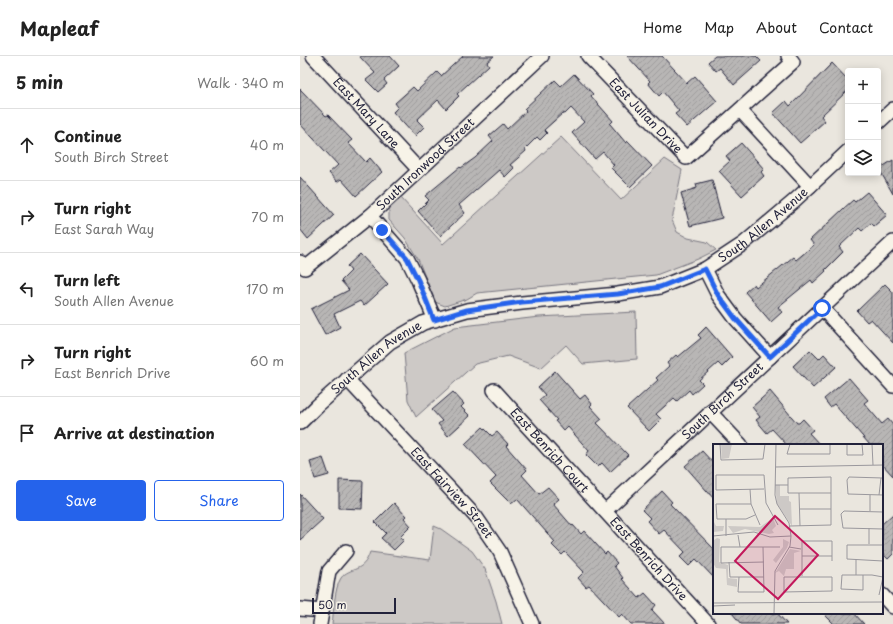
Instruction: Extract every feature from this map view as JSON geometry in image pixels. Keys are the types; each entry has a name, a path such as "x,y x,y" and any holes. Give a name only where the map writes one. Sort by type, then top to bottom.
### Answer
{"street":[{"name":"East Mary Lane","path":"313,56 419,170"},
{"name":"South Ironwood Street","path":"303,265 370,216 542,56"},
{"name":"East Julian Drive","path":"588,56 686,158 740,110"},
{"path":"791,59 740,110 810,186"},
{"path":"881,120 893,109"},
{"name":"South Allen Avenue","path":"300,423 347,379 390,342 423,323 467,310 522,302 618,294 660,287 705,269 743,244 794,201 845,154"},
{"path":"370,216 407,258 418,280 434,320"},
{"name":"South Birch Street","path":"605,511 893,242"},
{"path":"705,269 718,295 735,318 770,357"},
{"path":"822,308 893,386"},
{"name":"East Fairview Street","path":"347,379 476,517 500,552 532,624"},
{"name":"East Benrich Court","path":"494,390 605,511"},
{"path":"710,412 740,444"},
{"name":"East Benrich Drive","path":"605,511 708,624"},
{"path":"300,609 321,618 330,571 346,551"},
{"path":"883,596 893,607"}],"shaded area":[{"path":"561,137 621,200 665,159 682,170 672,220 677,232 688,238 707,242 716,250 698,259 656,275 477,293 467,299 445,306 435,302 418,259 405,238 389,220 389,209 401,198 443,244"},
{"path":"636,312 637,359 583,364 566,345 541,368 508,356 475,364 416,417 408,400 404,353 455,327 539,317"},
{"path":"434,526 441,529 472,551 485,569 502,624 332,624 337,588 341,578 345,574 364,564 370,552 430,560"}],"building":[{"path":"359,56 390,56 399,66 384,80 387,84 378,92 366,80 375,73"},
{"path":"463,56 494,56 487,62 489,65 457,94 459,96 446,109 438,100 417,120 424,127 415,136 393,112 398,107 395,103 413,87 417,91 437,72 441,76"},
{"path":"627,56 662,56 687,83 695,76 717,101 687,127 675,114 679,111 663,92 659,96 648,83 650,81"},
{"path":"715,56 756,56 761,61 734,85 720,68 716,71 708,62"},
{"path":"832,63 845,77 845,93 821,116 825,121 800,143 773,113 786,101 790,106"},
{"path":"574,74 593,94 591,96 613,121 610,124 626,143 628,141 652,166 630,187 611,168 614,165 603,152 595,159 572,133 584,122 571,108 544,130 547,133 540,140 537,137 525,149 526,151 510,165 514,168 505,177 499,170 459,205 465,213 440,236 418,211 429,200 425,196 460,167 461,168 475,158 493,141 489,136 503,124 507,129 526,111 524,109 555,80 561,86"},
{"path":"300,89 352,140 348,143 366,162 370,158 382,172 356,196 341,179 337,182 329,173 338,165 300,124"},
{"path":"741,143 764,169 761,172 764,176 742,196 719,171 730,161 726,156"},
{"path":"893,160 893,194 881,173 881,168"},
{"path":"300,177 334,215 308,239 300,229"},
{"path":"712,180 722,218 690,226 681,193 697,188 696,184"},
{"path":"867,192 887,215 874,226 871,223 862,231 859,228 839,247 843,252 825,270 826,271 813,283 811,280 778,307 782,312 771,322 745,292 754,284 756,287 793,257 796,260 814,245 810,240 853,200 855,202"},
{"path":"360,254 388,284 364,306 360,301 334,314 340,327 325,335 311,309 349,290 341,281 351,271 347,266"},
{"path":"885,284 893,292 893,343 871,319 867,322 857,311"},
{"path":"706,327 732,357 722,367 718,363 699,380 703,384 692,394 689,390 677,401 674,398 656,414 661,419 649,431 627,408 658,380 656,378 669,366 667,363 676,355 678,357 701,338 698,335"},
{"path":"810,350 819,359 824,354 836,367 813,388 793,366"},
{"path":"555,371 580,399 585,395 592,404 590,406 602,419 597,423 628,455 610,472 602,463 598,467 586,455 589,451 568,427 564,431 555,421 557,420 539,400 545,395 538,387"},
{"path":"849,378 868,400 864,403 882,424 888,419 893,425 893,476 883,465 883,444 869,444 834,404 830,407 824,399"},
{"path":"770,391 797,423 803,419 813,430 809,433 819,444 786,444 772,429 767,433 756,420 760,417 752,407"},
{"path":"453,392 464,404 461,407 470,416 448,436 438,424 442,421 432,410"},
{"path":"483,427 492,436 497,432 508,444 506,446 527,470 522,475 539,494 548,487 559,499 553,504 581,534 584,531 605,554 607,552 617,563 614,566 623,578 622,579 639,598 645,593 656,605 652,610 665,624 631,624 622,614 619,617 589,585 586,587 578,578 584,572 565,552 562,555 552,545 555,542 517,499 511,504 490,483 496,477 465,444"},
{"path":"702,451 713,463 713,498 685,466"},
{"path":"323,458 329,475 315,479 310,462"},
{"path":"339,480 363,481 362,509 339,508"},
{"path":"662,491 672,502 670,504 713,548 713,577 696,559 689,566 680,557 685,552 664,530 659,534 647,521 650,518 642,510"},
{"path":"300,494 323,519 300,540"},
{"path":"394,503 406,516 404,518 411,526 400,537 404,540 394,550 381,538 386,533 375,522"},
{"path":"893,514 893,554 888,559 883,554 883,523"},
{"path":"733,614 778,614 787,624 741,624"},
{"path":"824,614 855,614 864,624 834,624"}],"route":[{"path":"382,230 407,258 418,280 434,320 467,310 522,302 618,294 660,287 705,269 718,295 735,318 770,357 822,308"}]}
